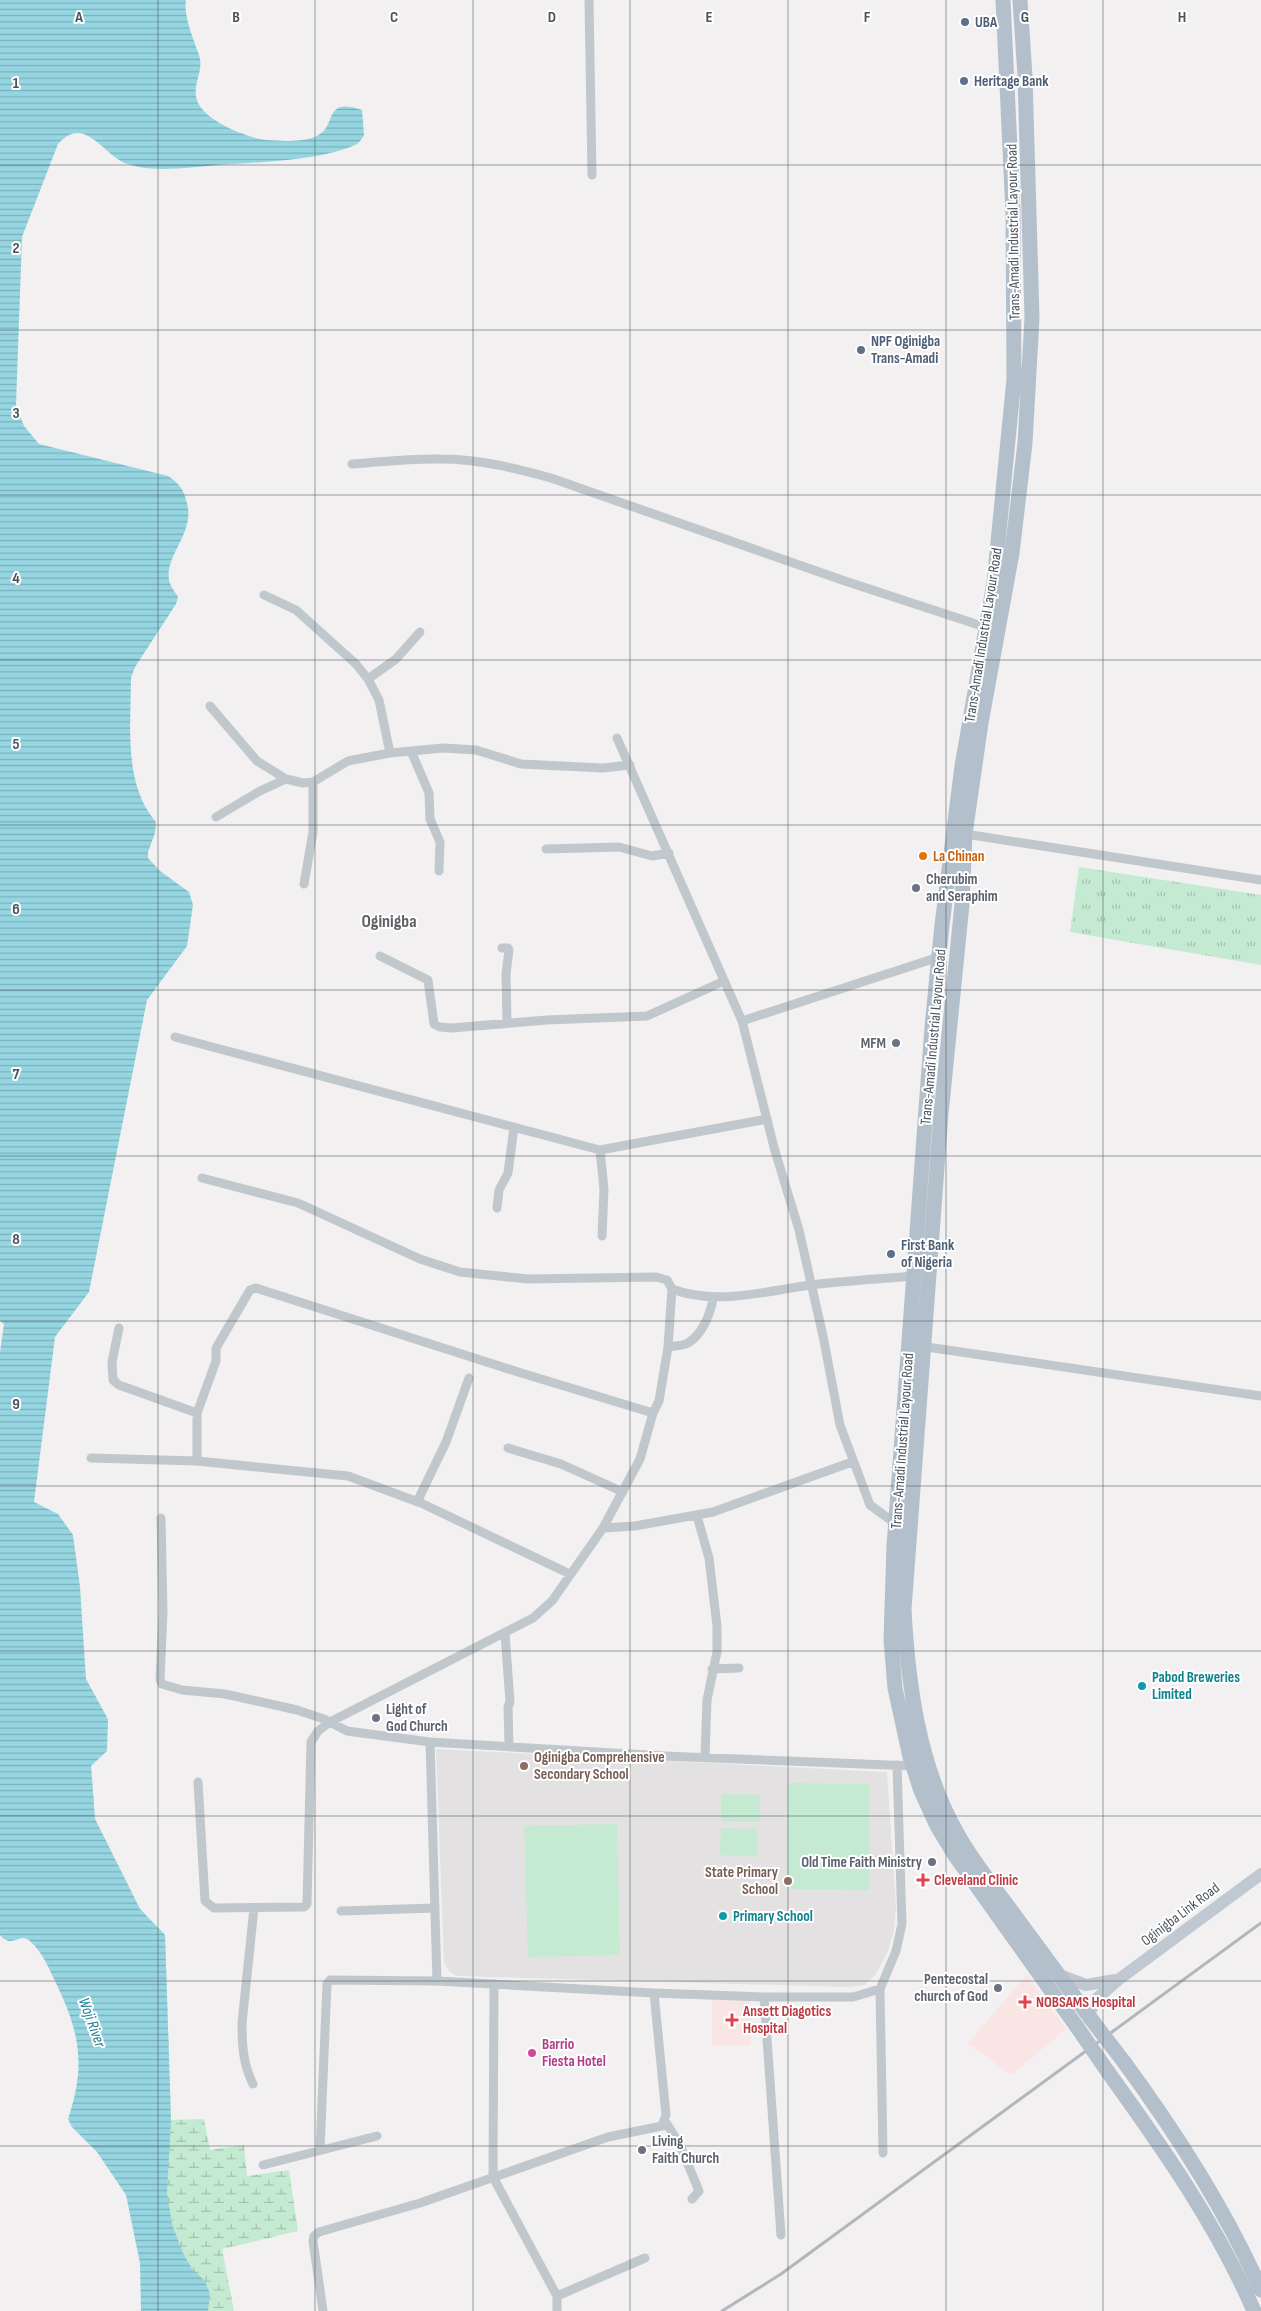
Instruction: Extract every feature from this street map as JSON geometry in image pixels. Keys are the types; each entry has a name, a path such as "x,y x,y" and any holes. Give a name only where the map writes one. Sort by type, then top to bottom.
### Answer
{"main road":[{"name":"Trans-Amadi Industrial Layour Road","path":"1003,0 1011,138 1014,379 994,583 985,627 952,837 939,957 914,1276 916,1346 904,1609 907,1654 915,1709 934,1781 957,1833 973,1859 1165,2120 1205,2185 1248,2262 1261,2290"},
{"name":"Trans-Amadi Industrial Layour Road","path":"1020,0 1030,202 1032,336 1025,443 1016,525 981,723 965,834 962,904 896,1524 891,1602 894,1678 913,1766 937,1826 956,1857 1077,2027 1188,2189 1226,2255 1254,2311"},
{"path":"1014,336 1032,336"}],"street":[{"path":"590,0 592,175"},
{"path":"352,464 441,459 494,464 536,474 985,627"},
{"path":"264,594 296,610 351,660 368,679 379,700 390,752"},
{"path":"368,679 396,659 420,632"},
{"path":"210,706 257,761 286,779 303,783 313,782 348,761 390,752 464,749 476,750 521,764 574,768 610,768 630,765"},
{"path":"617,738 742,1021 767,1119 799,1230 812,1285 833,1399 852,1462 870,1505 896,1524"},
{"path":"411,751 429,793 430,818 440,842 439,871"},
{"path":"216,817 260,791 286,779"},
{"path":"304,884 313,832 313,782"},
{"path":"965,834 1261,880"},
{"path":"546,849 619,847 652,856 669,853"},
{"path":"502,948 508,948 509,950 506,974 507,1023"},
{"path":"380,956 428,980 432,1020 440,1028 647,1016 724,981"},
{"path":"742,1021 939,957"},
{"path":"175,1037 600,1150 767,1119"},
{"path":"496,1208 499,1190 508,1173 514,1127"},
{"path":"600,1150 604,1189 602,1236"},
{"path":"198,1782 205,1901 214,1908 304,1907 307,1904 311,1742 318,1731 330,1722 505,1633 542,1612 603,1528 640,1459 653,1413 659,1401 668,1347 672,1289 667,1280 656,1277 528,1280 460,1272 420,1259 302,1205 202,1178"},
{"path":"672,1289 694,1296 713,1298 812,1285 914,1276"},
{"path":"197,1460 197,1413 216,1361 216,1348 250,1290 256,1288 653,1413"},
{"path":"668,1347 688,1343 699,1332 712,1308 713,1298"},
{"path":"119,1328 112,1362 113,1380 119,1385 197,1413"},
{"path":"916,1346 1261,1396"},
{"path":"417,1502 450,1433 469,1378"},
{"path":"508,1448 561,1464 623,1492"},
{"path":"92,1458 197,1460 343,1475 417,1502 570,1574"},
{"path":"603,1528 635,1526 713,1512 852,1462"},
{"path":"697,1516 709,1558 717,1626 717,1652 707,1700 704,1756"},
{"path":"161,1518 163,1612 160,1680 162,1684 182,1690 204,1691 259,1700 313,1714 347,1731 430,1742 646,1755 913,1766"},
{"path":"505,1633 510,1702 508,1707 509,1746"},
{"path":"712,1669 739,1668"},
{"path":"430,1742 437,1981"},
{"path":"883,2153 880,1989 896,1951 902,1924 897,1765"},
{"name":"Oginigba Link Road","path":"1090,2017 1094,2001 1118,1980 1261,1874"},
{"path":"253,2084 246,2070 242,2033 254,1908"},
{"path":"341,1911 435,1908"},
{"path":"1059,1975 1086,1985 1118,1980"},
{"path":"320,2150 327,1984 330,1980 437,1981 764,1997 853,1997 880,1989"},
{"path":"494,1984 492,2177 556,2296 557,2311"},
{"path":"654,1993 665,2121 680,2145 699,2190 692,2199"},
{"path":"764,1997 781,2235"},
{"path":"323,2311 314,2236 319,2232 420,2203 608,2137 662,2126 665,2121"},
{"path":"264,2165 377,2136"},
{"path":"556,2296 645,2258"}],"shaded area":[{"path":"436,1749 887,1772 896,1907 894,1931 887,1954 875,1975 865,1985 847,1987 457,1976 450,1972 444,1963"},
{"name":"NOBSAMS Hospital","path":"1027,1975 1066,2029 1011,2075 968,2043"},
{"name":"Ansett Diagotics Hospital","path":"751,1999 751,2045 712,2045 712,2000"}],"green space":[{"path":"1079,867 1261,895 1261,965 1070,932"},
{"path":"91,1766 95,1819 140,1909 165,1935 171,2120 204,2119 210,2150 244,2145 247,2176 289,2170 298,2231 222,2249 234,2311 200,2311 177,2262 90,1889"},
{"path":"788,1783 870,1784 869,1890 787,1889"},
{"path":"721,1794 760,1795 760,1822 721,1821"},
{"path":"617,1824 620,1955 528,1957 524,1826"},
{"path":"721,1828 758,1829 757,1857 720,1855"}],"water":[{"name":"Woji River","path":"0,0 186,0 187,20 200,60 200,71 196,85 196,96 199,104 214,120 248,136 267,140 295,141 309,139 325,130 336,109 350,107 362,110 364,135 357,144 326,154 270,162 153,169 121,161 86,135 77,133 68,135 58,144 22,237 16,405 24,426 39,444 168,476 183,491 188,514 184,534 171,561 169,570 171,587 178,597 176,604 135,667 131,678 130,715 131,753 138,790 145,807 156,822 148,858 160,871 189,892 193,905 187,946 147,1000 89,1292 55,1337 34,1502 58,1514 73,1535 80,1587 86,1679 108,1719 107,1751 91,1766 95,1819 140,1909 165,1935 171,2121 167,2193 172,2224 183,2253 192,2269 205,2281 210,2294 208,2311 141,2311 140,2263 126,2195 97,2152 72,2127 68,2119 74,2100 78,2066 78,2050 71,2018 48,1966 35,1946 26,1938 9,1941 0,1935 0,1352 4,1324 0,1321"}],"railway":[{"path":"722,2311 781,2274 1261,1923"}],"place":[{"name":"UBA","path":"965,22"},
{"name":"Heritage Bank","path":"964,81"},
{"name":"NPF Oginigba Trans-Amadi","path":"861,350"},
{"name":"La Chinan","path":"923,856"},
{"name":"Cherubim and Seraphim","path":"916,888"},
{"name":"MFM","path":"896,1043"},
{"name":"First Bank of Nigeria","path":"891,1254"},
{"name":"Pabod Breweries Limited","path":"1142,1686"},
{"name":"Light of God Church","path":"376,1718"},
{"name":"Oginigba Comprehensive Secondary School","path":"524,1766"},
{"name":"Old Time Faith Ministry","path":"932,1862"},
{"name":"Cleveland Clinic","path":"923,1880"},
{"name":"State Primary School","path":"788,1881"},
{"name":"Primary School","path":"723,1916"},
{"name":"Pentecostal church of God","path":"998,1988"},
{"name":"NOBSAMS Hospital","path":"1025,2002"},
{"name":"Ansett Diagotics Hospital","path":"732,2020"},
{"name":"Barrio Fiesta Hotel","path":"532,2053"},
{"name":"Living Faith Church","path":"642,2150"}],"district":[{"name":"Oginigba","path":"389,921"}]}
